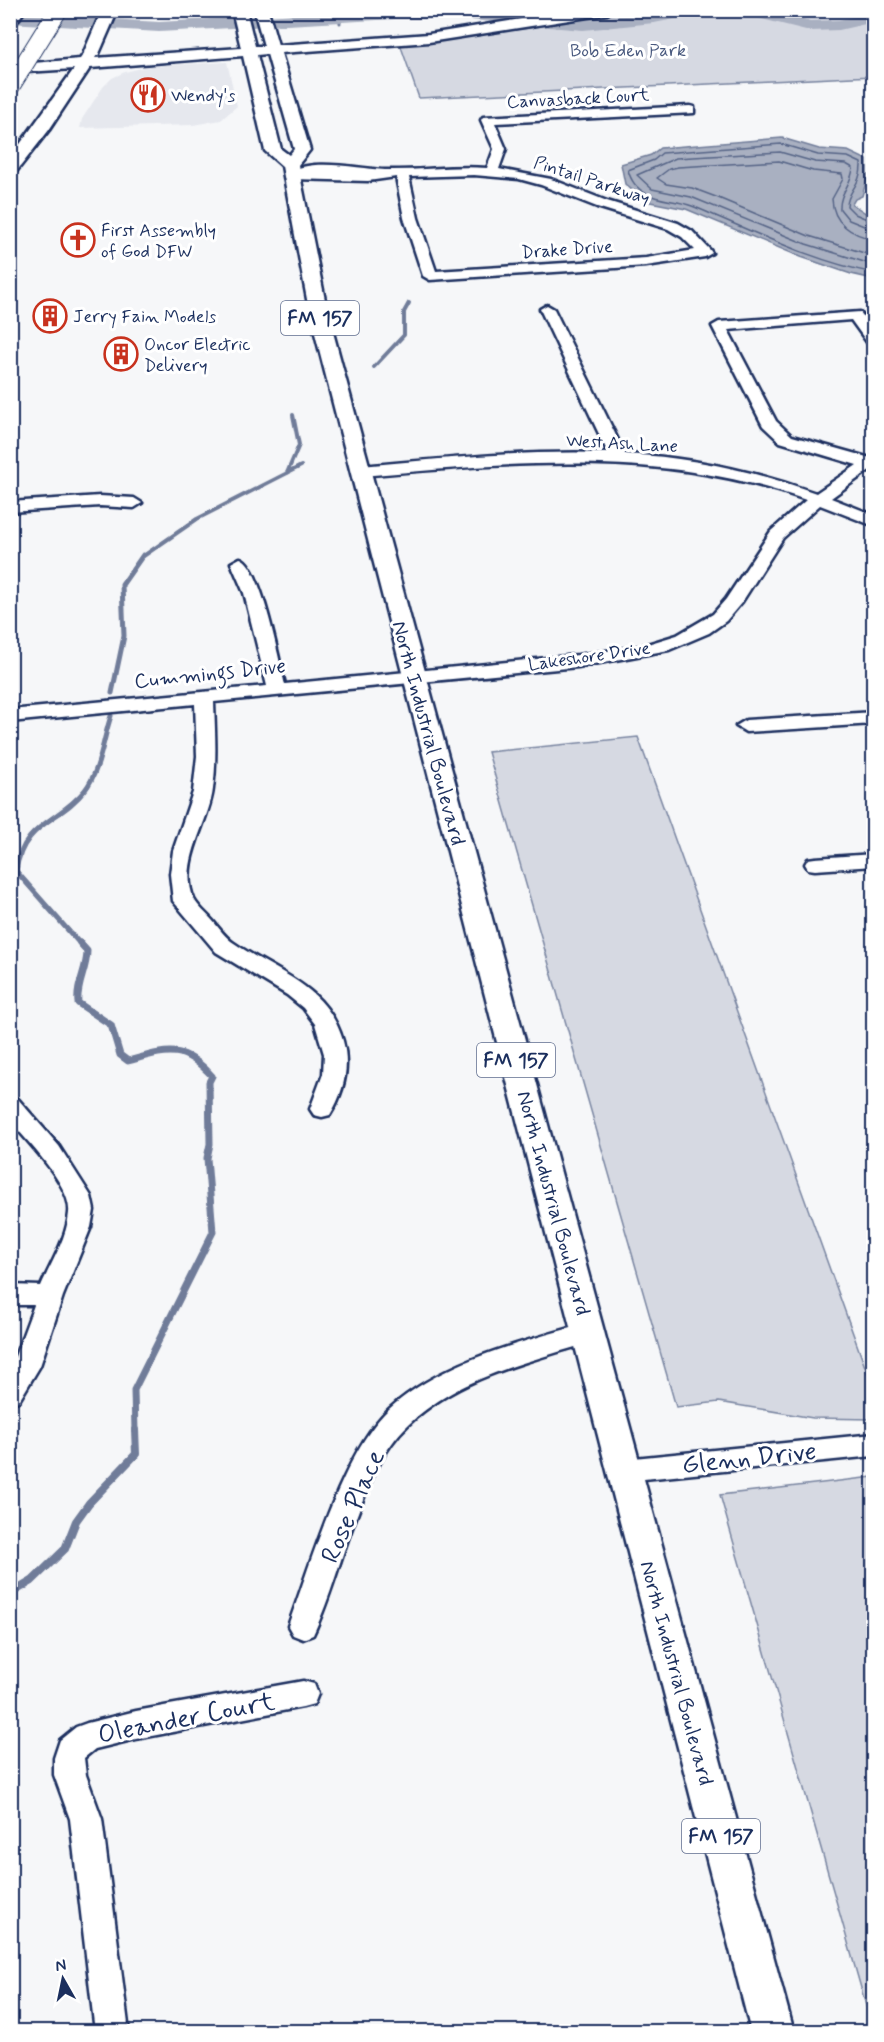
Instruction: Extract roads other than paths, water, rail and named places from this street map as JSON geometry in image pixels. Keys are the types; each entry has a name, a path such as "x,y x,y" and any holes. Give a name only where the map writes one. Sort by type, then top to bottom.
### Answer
{"highway":[{"path":"10,20 16,10"},
{"path":"10,87 58,10"},
{"path":"91,48 110,10"}],"main road":[{"path":"239,10 273,151 291,169 302,150 261,10"},
{"path":"413,34 548,10"},
{"path":"10,59 91,48 413,34 530,24 607,10"},
{"path":"70,90 96,72 129,59 246,41"},
{"path":"10,51 54,48"},
{"path":"10,169 36,140 70,90 91,48"},
{"path":"10,69 91,48 129,59"},
{"path":"10,79 53,77 61,80 70,90"},
{"name":"North Industrial Boulevard","path":"291,169 318,310 773,2031"}],"street":[{"name":"Canvasback Court","path":"492,172 500,149 487,120 690,110"},
{"name":"Pintail Parkway","path":"291,169 318,169 375,177 402,173 492,172 538,180 666,223 687,234 705,253"},
{"name":"Drake Drive","path":"402,173 411,218 430,276 646,262 705,253"},
{"path":"547,309 619,459"},
{"name":"Lakeshore Drive","path":"872,462 786,439 769,423 719,326 855,315 873,342"},
{"name":"West Ash Lane","path":"361,471 536,459 619,459 736,474 822,499 873,521"},
{"name":"Lakeshore Drive","path":"413,675 578,661 630,653 694,633 709,625 728,608 757,559 785,526 872,462"},
{"path":"10,507 100,501 134,503"},
{"path":"240,563 253,594 277,689"},
{"name":"Cummings Drive","path":"10,716 413,675"},
{"path":"204,696 207,756 203,792 183,850 180,874 184,901 224,947 295,990 311,1003 326,1022 335,1054 335,1074 322,1109"},
{"path":"746,726 873,718"},
{"path":"815,864 873,860"},
{"path":"10,1105 51,1152 79,1196 82,1210 79,1227 50,1296 27,1366 10,1393"},
{"path":"10,1295 50,1296"},
{"name":"Rose Place","path":"303,1626 355,1487 378,1444 395,1420 413,1404 438,1389 529,1351 588,1333"},
{"name":"Glenn Drive","path":"624,1470 873,1445"},
{"name":"Oleander Court","path":"112,2031 86,1819 70,1775 71,1750 87,1737 303,1694"}],"water":[{"path":"782,138 819,149 848,151 867,160 867,179 862,196 855,199 852,204 873,218 873,279 801,257 686,209 645,201 625,184 621,164 651,155 660,148"}],"waterway":[{"path":"10,18 159,27 395,14 460,14 583,25 654,18 694,10"},
{"path":"748,10 810,26 839,25 874,17"},
{"path":"339,17 340,23"},
{"path":"374,367 404,335 404,312 409,303"},
{"path":"287,473 299,445 293,415"},
{"path":"142,557 197,519 301,466"},
{"path":"112,693 124,636 122,585 143,555"},
{"path":"81,945 16,871 20,855 34,833 75,801 90,782 98,764 111,716"},
{"path":"80,943 87,951 78,1003 111,1025 120,1055 128,1061 164,1052 183,1054 192,1058 212,1076 209,1082 210,1144 207,1158 213,1232 134,1390 135,1432"},
{"path":"10,1594 32,1581 65,1549 76,1521 89,1503 136,1454 135,1430"}],"place":[{"name":"Wendy's","path":"148,95"},
{"name":"First Assembly of God DFW","path":"78,240"},
{"name":"Jerry Fain Models","path":"50,316"},
{"name":"Oncor Electric Delivery","path":"121,354"}],"park label":[{"name":"Bob Eden Park","path":"628,50"}]}
